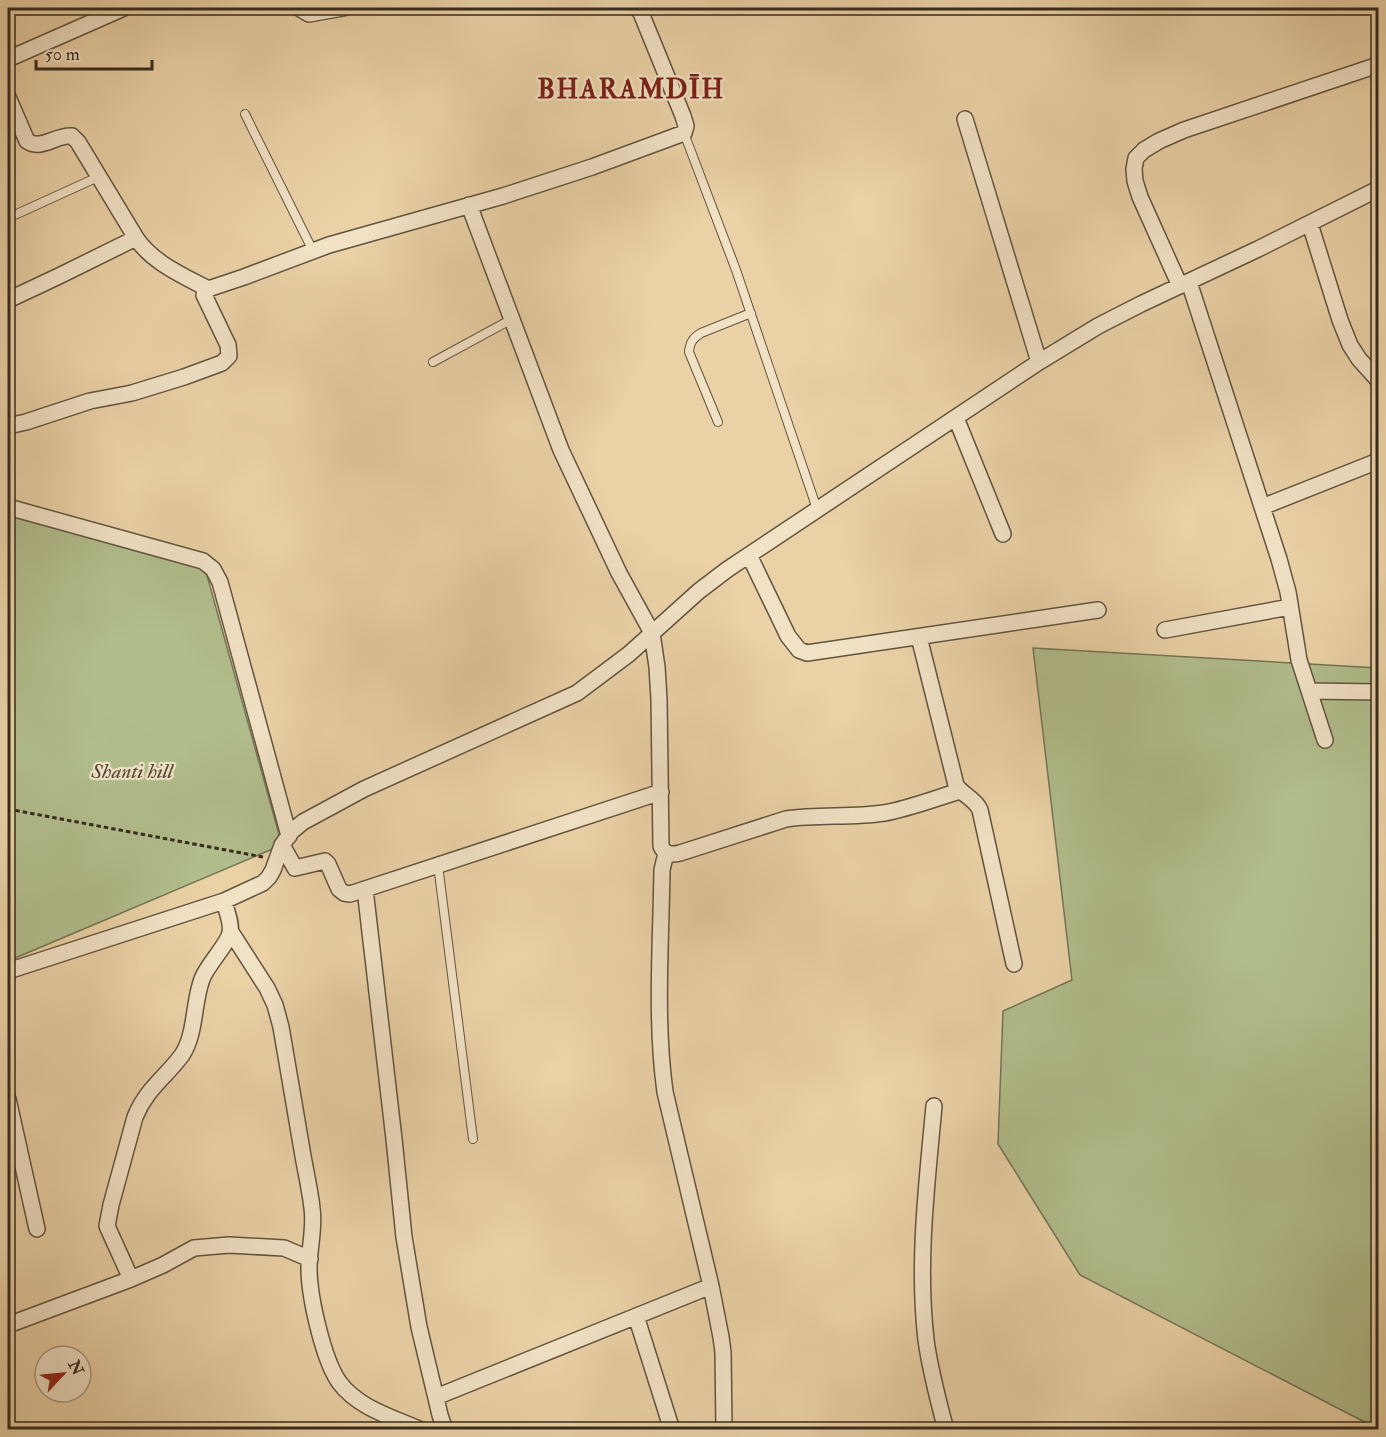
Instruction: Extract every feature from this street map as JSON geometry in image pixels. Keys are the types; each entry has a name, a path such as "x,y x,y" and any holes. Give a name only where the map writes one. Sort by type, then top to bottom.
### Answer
{"street":[{"path":"8,59 94,13 124,8"},
{"path":"299,8 309,14 343,8"},
{"path":"8,426 90,401 132,393 222,363 229,356 228,345 204,295 208,289 340,242 503,196 592,167 684,133 686,126 680,109 637,8"},
{"path":"1325,740 1296,649 1288,592 1280,559 1184,284 1140,197 1134,169 1136,158 1144,150 1184,130 1378,65"},
{"path":"8,97 30,144 39,145 64,136 72,136 147,252 155,259 208,289"},
{"path":"965,119 1039,362"},
{"path":"8,971 224,901 263,883 269,877 282,846 303,822 314,814 364,789 577,693 629,654 699,591 728,569 1039,362 1098,326 1378,189"},
{"path":"469,205 561,450 619,573 652,633 659,699 661,846 666,853 680,853 786,819 802,816 886,813 960,791"},
{"path":"1310,224 1350,345 1378,380"},
{"path":"8,300 136,238"},
{"path":"956,418 1003,534"},
{"path":"1262,507 1378,462"},
{"path":"8,507 203,561 213,569 220,582 282,846 295,868 325,861 339,889 344,893 350,894 661,792"},
{"path":"748,555 788,636 799,650 807,653 1098,610"},
{"path":"1165,630 1290,607"},
{"path":"919,637 954,779 960,791 976,803 980,810 1014,964"},
{"path":"1309,692 1378,692"},
{"path":"666,853 662,870 659,1024 662,1066 665,1092 720,1326 723,1352 724,1430"},
{"path":"364,889 404,1237 419,1327 445,1430"},
{"path":"224,901 231,932 267,988 275,1005 281,1028 312,1210 309,1268 312,1296 333,1373 345,1390 358,1401 421,1430"},
{"path":"131,1279 107,1226 135,1117 145,1097 182,1055 189,1037 202,978 231,932"},
{"path":"8,1099 37,1229"},
{"path":"934,1106 922,1238 923,1307 926,1341 946,1430"},
{"path":"8,1325 131,1279 194,1248 229,1245 284,1248 310,1259"},
{"path":"436,1397 711,1286"},
{"path":"636,1316 672,1430"}],"lane":[{"path":"245,114 313,252"},
{"path":"684,133 736,270 817,509"},
{"path":"8,218 98,177"},
{"path":"718,422 689,352 690,343 701,333 751,313"},
{"path":"433,362 512,319"},
{"path":"438,865 473,1139"}],"path":[{"path":"8,809 282,846"}],"green space":[{"name":"Shanti hill","path":"8,507 203,561 282,845 8,961"},
{"path":"1033,648 1378,668 1378,1429 1080,1275 998,1144 1003,1011 1072,980"}],"district":[{"name":"BHARAMDĪH","path":"631,89"}]}
